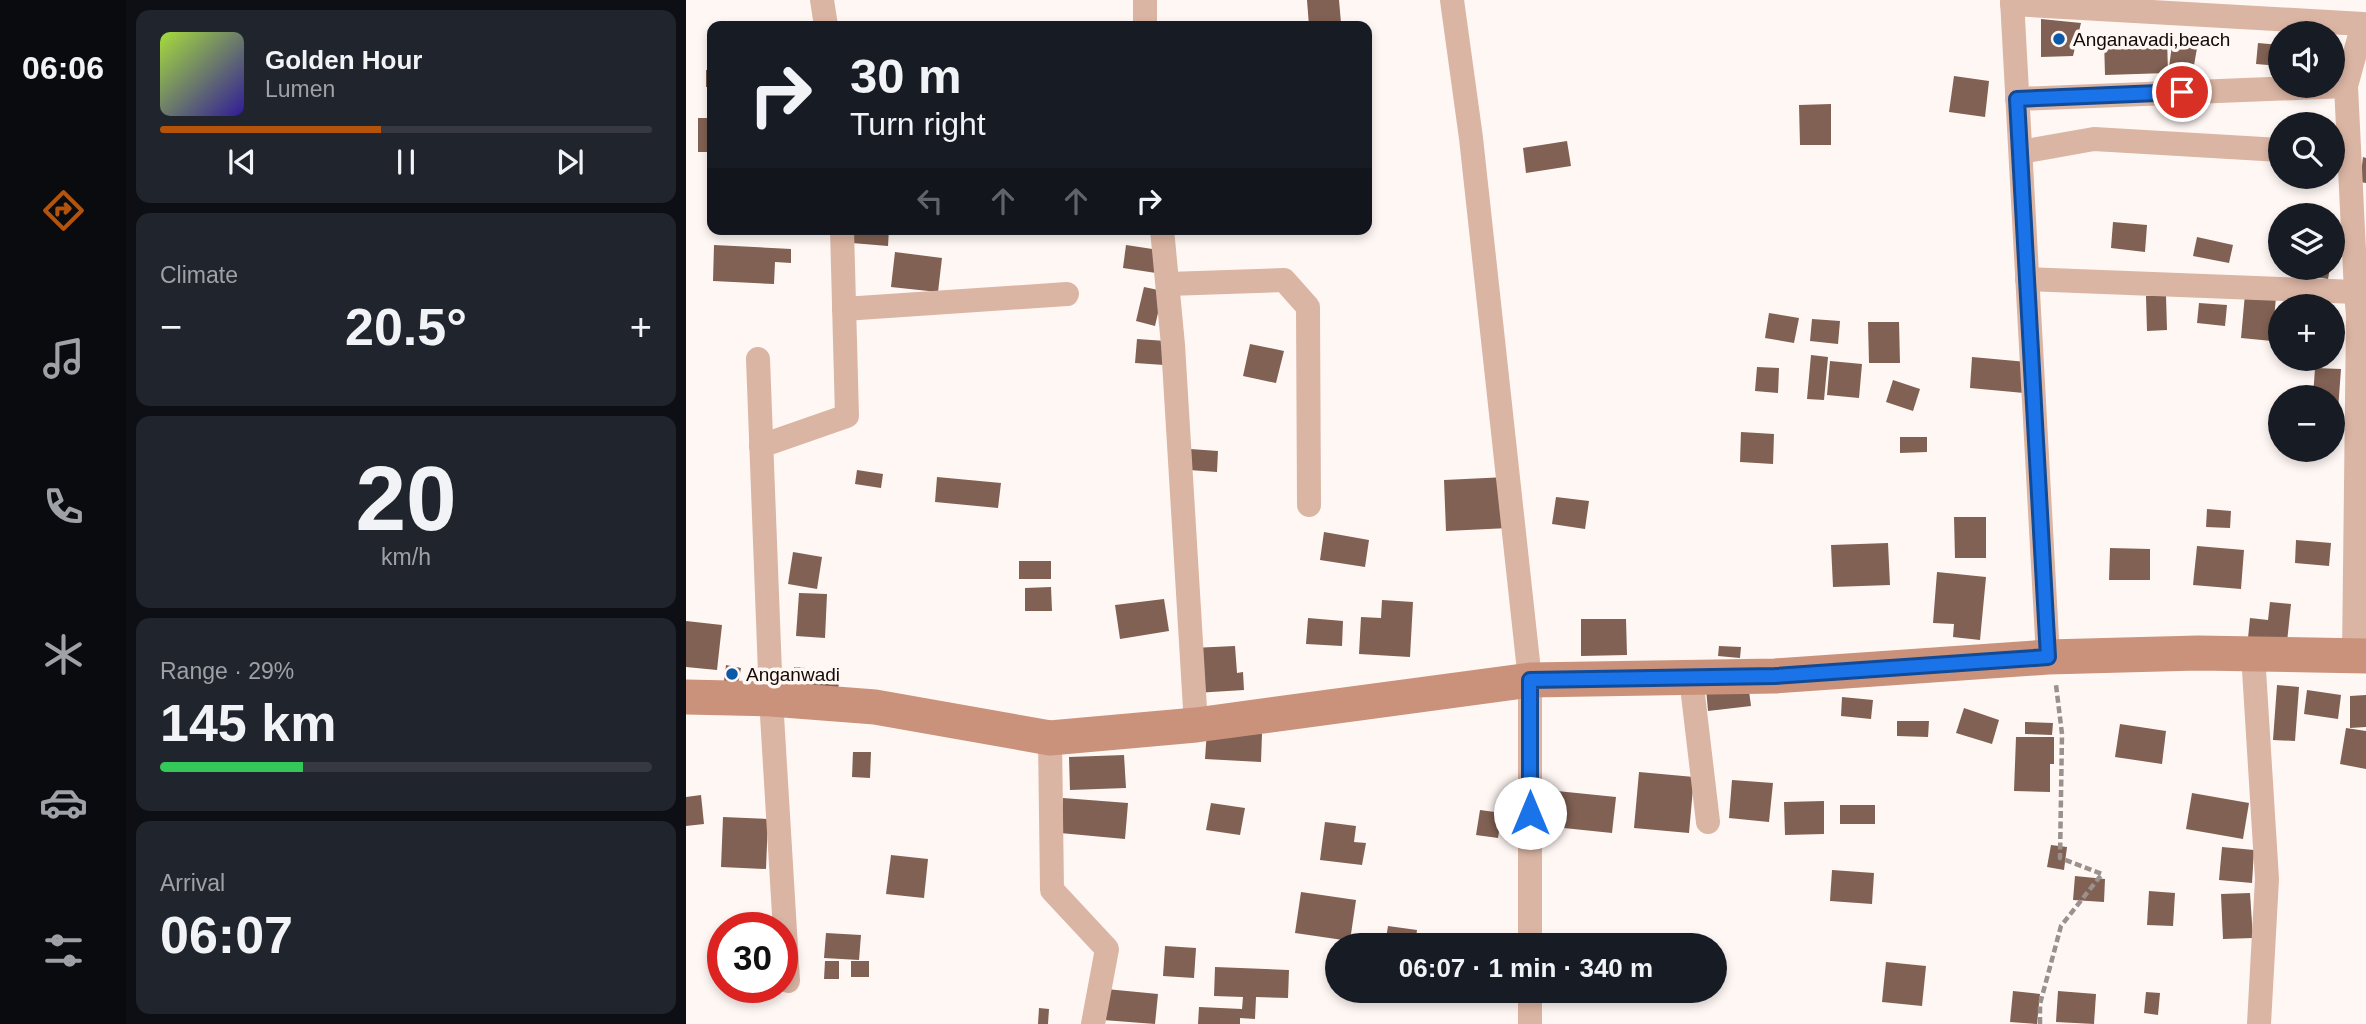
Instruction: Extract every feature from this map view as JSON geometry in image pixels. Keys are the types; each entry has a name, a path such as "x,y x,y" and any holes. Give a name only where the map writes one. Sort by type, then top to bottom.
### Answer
{"street":[{"path":"822,0 825,21"},
{"path":"1145,0 1145,21"},
{"path":"1452,0 1471,138 1530,680 1530,933"},
{"path":"2048,657 2012,2 2363,24 2346,86 2344,112"},
{"path":"2017,99 2346,86"},
{"path":"2021,152 2094,139 2268,149"},
{"path":"686,697 771,699 874,707 1050,738 1196,725 1530,680 1775,676 2048,657 2360,655 2358,316 2345,189"},
{"path":"761,446 847,416 842,235"},
{"path":"1163,235 1196,725"},
{"path":"2027,279 2356,292"},
{"path":"1168,285 1284,280 1308,307 1309,505"},
{"path":"844,310 1067,294"},
{"path":"758,359 771,699 784,912"},
{"path":"2253,654 2267,879 2259,1024"},
{"path":"1691,678 1708,822"},
{"path":"1050,738 1052,890 1107,949 1093,1024"},
{"path":"1530,1003 1530,1024"}],"path":[{"path":"2040,1024 2040,1004 2061,926 2102,874 2060,858 2062,734 2058,691 2048,657"}],"building":[{"path":"1307,0 1339,0 1341,21 1309,21"},
{"name":"Anganavadi,beach","path":"2041,19 2081,23 2073,56 2041,57"},
{"path":"2167,37 2168,73 2105,75 2104,39"},
{"path":"2258,43 2268,44 2268,65 2256,64"},
{"path":"2172,45 2197,48 2193,71 2169,67"},
{"path":"1954,76 1989,81 1985,117 1949,112"},
{"path":"1831,104 1831,145 1800,145 1799,105"},
{"path":"698,118 707,118 707,152 698,152"},
{"path":"1567,141 1571,166 1526,173 1523,148"},
{"path":"2363,157 2366,158 2366,183 2360,182"},
{"path":"2113,222 2147,225 2145,252 2111,248"},
{"path":"853,235 889,235 888,246 852,243"},
{"path":"2197,237 2233,245 2229,263 2193,256"},
{"path":"714,245 791,249 791,263 775,262 774,284 713,281"},
{"path":"1126,245 1159,250 1156,273 1123,268"},
{"path":"895,252 942,258 938,292 891,287"},
{"path":"1144,287 1163,291 1155,326 1136,321"},
{"path":"2245,294 2268,296 2268,341 2241,338"},
{"path":"2166,295 2167,330 2147,331 2146,296"},
{"path":"2199,303 2227,305 2225,326 2197,323"},
{"path":"1769,313 1799,318 1794,343 1765,338"},
{"path":"1812,319 1840,321 1838,344 1810,341"},
{"path":"1868,322 1899,322 1900,363 1869,363"},
{"path":"1137,339 1166,341 1164,365 1135,363"},
{"path":"1250,344 1284,351 1276,383 1243,376"},
{"path":"1811,355 1828,357 1824,400 1807,399"},
{"path":"1972,357 2027,362 2024,393 1970,388"},
{"path":"1830,361 1862,364 1859,398 1827,395"},
{"path":"1757,367 1779,368 1778,393 1755,391"},
{"path":"2315,371 2341,371 2340,385 2314,385"},
{"path":"1893,380 1920,389 1913,411 1886,402"},
{"path":"1741,432 1774,434 1773,464 1740,462"},
{"path":"1900,437 1927,437 1927,452 1900,453"},
{"path":"1190,449 1218,451 1217,472 1189,470"},
{"path":"857,470 883,474 881,488 855,484"},
{"path":"937,477 1001,483 998,508 935,502"},
{"path":"1507,477 1509,528 1446,531 1444,480"},
{"path":"1556,497 1589,501 1585,529 1552,524"},
{"path":"2207,509 2231,511 2230,528 2206,527"},
{"path":"1954,517 1986,517 1986,558 1955,558"},
{"path":"1324,532 1369,540 1365,567 1320,560"},
{"path":"2296,540 2331,543 2329,566 2295,563"},
{"path":"1888,543 1890,585 1833,587 1831,545"},
{"path":"2197,546 2244,550 2241,589 2193,585"},
{"path":"2110,548 2150,549 2150,580 2109,580"},
{"path":"793,552 822,557 817,589 788,584"},
{"path":"1019,561 1051,561 1051,579 1019,579"},
{"path":"1937,572 1986,577 1980,640 1953,637 1954,624 1933,623"},
{"path":"1051,587 1052,611 1025,611 1025,588"},
{"path":"799,593 827,594 825,638 796,636"},
{"path":"1164,599 1169,631 1120,639 1115,605"},
{"path":"1382,600 1413,602 1410,657 1359,654 1361,617 1381,618"},
{"path":"2270,602 2291,604 2287,642 2248,638 2250,618 2268,620"},
{"path":"1308,618 1343,621 1342,646 1306,644"},
{"path":"1581,619 1626,619 1627,655 1581,656"},
{"path":"686,621 722,625 717,670 686,667"},
{"path":"1235,646 1237,673 1243,672 1244,690 1195,693 1192,648"},
{"path":"1719,646 1741,647 1740,658 1718,656"},
{"name":"Anganwadi","path":"726,665 741,668 738,684 724,681"},
{"path":"794,667 840,671 837,702 791,698"},
{"path":"1748,683 1751,706 1708,711 1706,688"},
{"path":"2277,685 2299,687 2295,741 2273,740"},
{"path":"2307,690 2341,695 2338,719 2304,714"},
{"path":"2366,695 2366,727 2350,728 2350,696"},
{"path":"1842,697 1873,700 1871,719 1841,716"},
{"path":"1964,708 1999,720 1992,744 1956,733"},
{"path":"1897,721 1929,721 1928,737 1897,736"},
{"path":"2025,722 2053,723 2052,735 2025,734"},
{"path":"2120,724 2166,731 2162,764 2115,757"},
{"path":"2346,728 2366,731 2366,769 2340,764"},
{"path":"1207,730 1262,734 1261,762 1205,759"},
{"path":"2016,737 2054,737 2050,792 2014,791"},
{"path":"853,752 871,752 870,778 852,777"},
{"path":"1124,755 1126,788 1070,790 1069,757"},
{"path":"1639,772 1694,777 1689,833 1634,828"},
{"path":"1732,780 1773,783 1769,822 1729,818"},
{"path":"1557,791 1616,797 1612,833 1554,827"},
{"path":"2192,793 2249,803 2243,839 2186,829"},
{"path":"701,795 704,824 686,826 686,797"},
{"path":"1063,798 1128,803 1125,839 1060,833"},
{"path":"1824,801 1824,834 1785,835 1784,802"},
{"path":"1211,803 1245,808 1240,835 1206,830"},
{"path":"1840,805 1875,805 1875,824 1840,824"},
{"path":"1480,810 1502,813 1498,838 1476,835"},
{"path":"723,817 768,819 766,869 721,867"},
{"path":"1325,822 1356,826 1354,842 1366,843 1362,865 1320,860"},
{"path":"2051,845 2067,847 2064,870 2047,867"},
{"path":"2222,847 2254,850 2252,883 2219,880"},
{"path":"891,855 928,859 924,898 886,894"},
{"path":"1832,870 1874,873 1872,904 1830,901"},
{"path":"2075,876 2105,879 2104,902 2073,900"},
{"path":"2149,891 2175,893 2173,926 2147,925"},
{"path":"1301,892 1356,900 1351,933 1325,933 1325,937 1295,933"},
{"path":"2250,893 2253,938 2223,939 2221,894"},
{"path":"1388,926 1417,930 1417,933 1387,933"},
{"path":"826,933 861,935 859,960 824,958"},
{"path":"1165,946 1196,948 1194,978 1163,976"},
{"path":"825,961 839,961 839,979 824,979"},
{"path":"851,961 869,961 869,977 851,977"},
{"path":"1886,962 1926,966 1922,1006 1882,1002"},
{"path":"1215,967 1289,970 1288,998 1256,997 1255,1019 1240,1018 1240,1024 1198,1024 1199,1007 1242,1009 1243,997 1214,996"},
{"path":"1106,989 1158,994 1155,1024 1103,1020"},
{"path":"2013,991 2040,994 2037,1024 2010,1022"},
{"path":"2058,991 2096,994 2094,1024 2056,1022"},
{"path":"2146,992 2160,993 2158,1015 2144,1013"},
{"path":"1039,1008 1049,1009 1048,1024 1038,1024"}],"place":[{"name":"Anganavadi,beach","path":"2059,39"},
{"name":"Anganwadi","path":"732,674"}],"route":[{"path":"1530,813 1530,680 1775,676 2048,657 2017,99 2182,92"}]}
